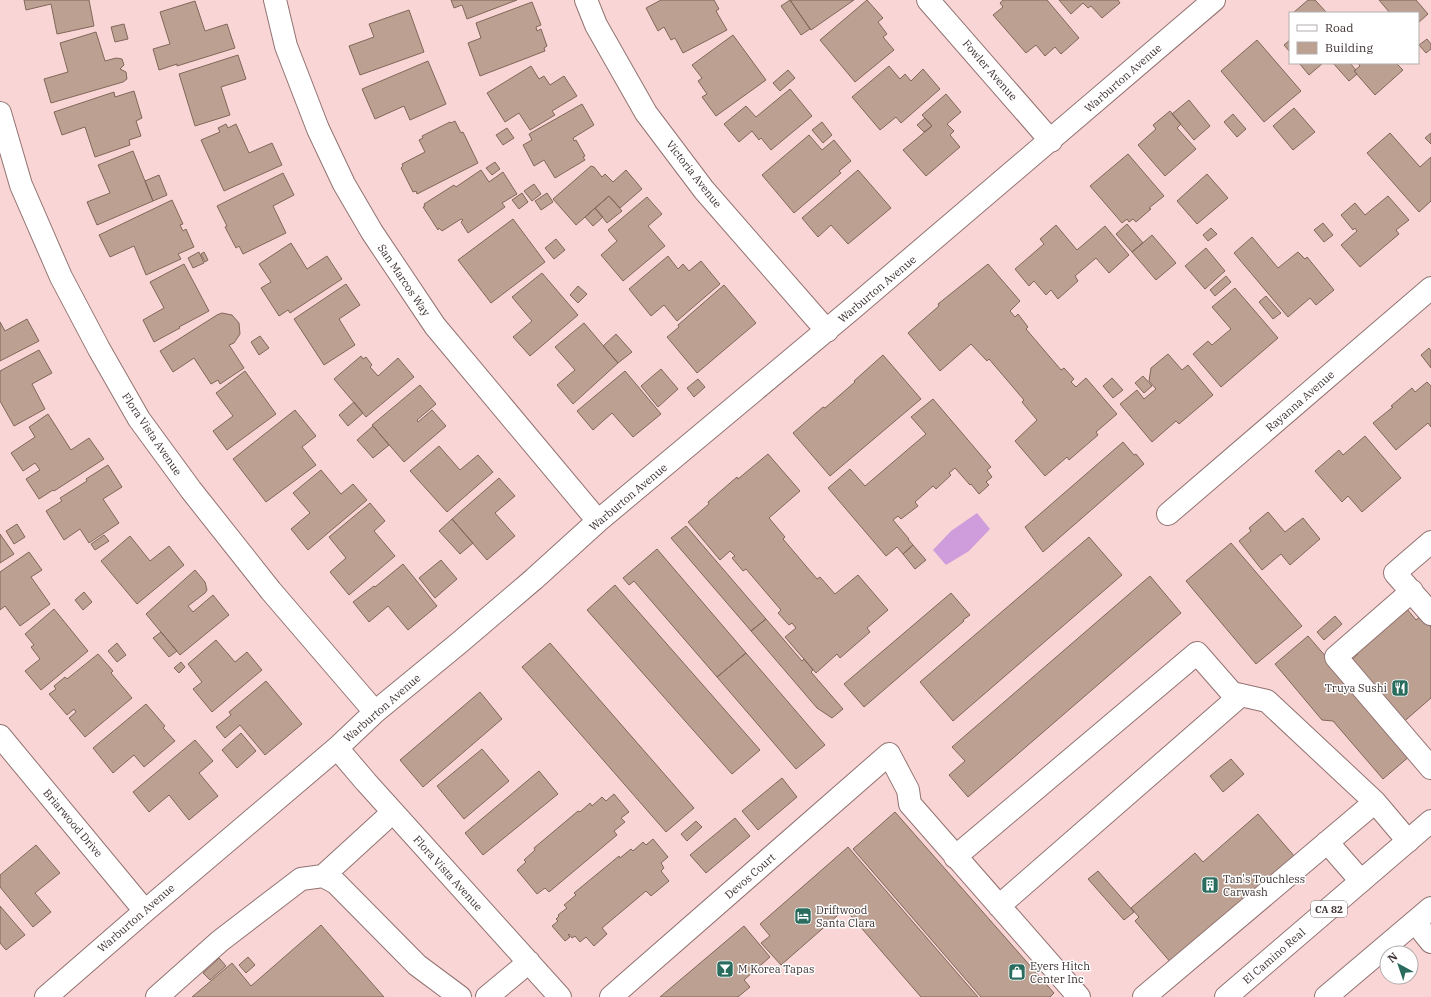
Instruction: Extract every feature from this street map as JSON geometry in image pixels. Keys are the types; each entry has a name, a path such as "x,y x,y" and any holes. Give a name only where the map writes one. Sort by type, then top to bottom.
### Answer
{"street":[{"name":"San Marcos Way","path":"275,0 286,46 318,129 344,184 372,232 435,326 598,521"},
{"name":"Victoria Avenue","path":"586,0 596,25 646,113 704,190 827,331"},
{"name":"Fowler Avenue","path":"928,0 1051,141"},
{"name":"Warburton Avenue","path":"46,997 337,748 375,712 494,614 598,521 827,331 1051,141 1214,0"},
{"name":"Flora Vista Avenue","path":"0,113 21,185 61,277 99,349 139,418 191,490 271,591 375,712"},
{"name":"Rayanna Avenue","path":"1168,514 1431,288"},
{"path":"1431,542 1396,572 1431,614"},
{"path":"1412,591 1336,657 1427,755"},
{"path":"1079,997 956,857 1197,653 1232,693 1267,700 1375,802 1408,841"},
{"path":"999,906 1241,695"},
{"name":"Briarwood Drive","path":"0,736 145,911"},
{"name":"Flora Vista Avenue","path":"337,748 560,997"},
{"name":"Devos Court","path":"611,997 889,754 908,790 910,804 956,857"},
{"path":"1144,997 1375,802"},
{"path":"157,997 220,941 301,879 323,876 393,812"},
{"name":"El Camino Real","path":"1226,997 1431,821"},
{"path":"1327,842 1361,881"},
{"path":"323,876 336,883 417,965 460,997"},
{"path":"1326,997 1423,915 1431,942"},
{"path":"487,997 529,962"}],"shaded area":[{"path":"977,513 990,529 969,551 946,565 933,550 951,531"}],"building":[{"path":"24,0 89,0 94,26 57,34 51,4 26,10"},
{"path":"451,0 517,0 467,19 462,5 454,8"},
{"path":"661,0 714,0 719,9 716,11 727,30 683,53 675,38 671,40 664,27 658,31 646,8"},
{"path":"790,0 810,29 801,35 781,6"},
{"path":"790,0 854,0 811,30"},
{"path":"867,0 883,18 878,22 887,34 883,37 894,50 855,82 820,40"},
{"path":"1003,0 1047,0 1079,38 1061,54 1055,47 1045,56 1036,45 1026,53 993,15 1003,7 1000,3"},
{"path":"1059,0 1118,0 1120,3 1102,18 1091,6 1088,8 1083,3 1071,14"},
{"path":"1308,0 1315,0 1326,12 1294,12"},
{"path":"1379,0 1416,0 1428,14 1419,22 1419,12 1389,12"},
{"path":"195,1 205,31 227,24 235,48 159,70 153,49 170,44 160,12"},
{"path":"532,2 541,25 536,27 537,31 541,29 547,46 544,48 545,51 480,76 468,43 481,38 476,23"},
{"path":"409,10 424,52 360,75 349,46 374,37 369,24"},
{"path":"124,24 128,39 115,42 111,27"},
{"path":"96,32 105,61 116,58 122,59 124,65 120,69 126,72 127,79 123,82 51,103 44,79 68,72 60,43"},
{"path":"733,35 766,80 716,116 702,97 707,94 698,81 702,78 692,65"},
{"path":"1427,39 1431,44 1431,49 1426,53 1419,45"},
{"path":"1257,40 1301,91 1264,122 1221,71"},
{"path":"1289,41 1289,51 1284,45"},
{"path":"238,55 246,79 221,87 230,115 195,126 179,74"},
{"path":"428,61 446,104 410,120 404,106 375,119 362,89"},
{"path":"1300,64 1322,64 1309,75"},
{"path":"1334,64 1351,64 1356,70 1354,71 1357,74 1349,81"},
{"path":"1359,64 1397,64 1403,70 1375,95 1354,71 1360,66"},
{"path":"531,66 539,79 544,76 550,85 564,76 577,96 552,111 555,115 530,130 519,113 505,122 487,93"},
{"path":"889,66 900,79 905,74 911,81 923,69 940,89 901,123 896,117 880,130 852,97"},
{"path":"788,70 795,78 780,91 773,83"},
{"path":"790,89 812,116 771,150 761,138 759,140 752,131 739,142 724,124 746,106 756,117"},
{"path":"134,91 142,118 136,121 141,136 129,140 130,145 95,157 85,127 62,135 54,112 114,92 115,97"},
{"path":"946,94 961,112 947,124 954,131 950,135 960,147 926,176 903,150 932,126 922,115"},
{"path":"1189,100 1210,126 1194,140 1172,114"},
{"path":"582,104 594,125 573,138 574,141 576,140 585,156 583,157 585,160 555,178 544,160 534,166 523,145 532,140 529,134"},
{"path":"1294,108 1315,132 1293,150 1273,126"},
{"path":"1170,111 1181,124 1177,128 1196,149 1165,176 1138,145 1156,129 1153,125"},
{"path":"1233,114 1246,129 1237,137 1224,122"},
{"path":"925,118 932,126 924,132 917,125"},
{"path":"455,121 461,133 463,132 478,163 417,194 416,191 413,192 401,168 403,166 402,164 425,152 419,140 423,138 422,136"},
{"path":"822,122 832,135 823,143 812,130"},
{"path":"226,124 228,128 236,124 249,153 272,143 282,165 224,191 201,140 220,132 218,128"},
{"path":"507,128 514,138 503,145 496,135"},
{"path":"1390,133 1420,167 1431,157 1431,201 1419,212 1367,153"},
{"path":"1431,133 1431,144 1425,138"},
{"path":"809,135 822,150 834,140 851,161 839,171 841,173 794,213 762,175"},
{"path":"133,151 153,201 97,225 87,202 110,193 98,165"},
{"path":"1128,154 1164,196 1149,208 1151,209 1136,222 1133,219 1129,222 1127,219 1122,223 1090,186"},
{"path":"495,162 500,169 492,175 486,168"},
{"path":"591,166 594,167 602,177 605,174 613,182 626,170 642,189 620,208 609,196 576,225 553,199"},
{"path":"481,170 489,182 503,172 517,194 502,203 505,207 468,233 461,222 463,220 461,219 442,231 439,228 438,230 423,207 425,206 424,204 454,185 456,187"},
{"path":"858,170 891,208 848,244 831,225 818,237 802,218"},
{"path":"283,173 294,195 273,206 286,233 243,254 239,246 236,248 225,227 227,226 217,206"},
{"path":"1207,174 1228,198 1197,224 1177,201"},
{"path":"159,175 167,195 153,201 145,181"},
{"path":"534,184 541,194 532,201 524,191"},
{"path":"522,193 528,202 519,209 512,200"},
{"path":"547,193 553,202 541,210 535,201"},
{"path":"609,196 622,211 607,223 595,208"},
{"path":"1388,196 1409,220 1396,230 1399,234 1360,267 1341,245 1357,231 1355,228 1353,230 1341,215 1355,203 1365,215"},
{"path":"647,197 662,214 648,226 665,246 623,281 601,255 617,241 608,230"},
{"path":"172,200 183,224 180,225 183,231 186,229 194,247 178,254 181,259 146,275 134,246 110,257 99,235"},
{"path":"595,208 603,217 593,226 585,217"},
{"path":"513,219 545,262 491,303 458,260"},
{"path":"1323,223 1333,235 1324,242 1314,230"},
{"path":"1127,224 1143,243 1132,252 1116,234"},
{"path":"1056,225 1077,250 1105,226 1129,255 1109,273 1096,258 1075,276 1078,281 1058,299 1051,290 1046,295 1034,281 1029,286 1015,269 1044,244 1040,239"},
{"path":"1211,228 1217,234 1208,241 1203,235"},
{"path":"1152,235 1176,263 1156,280 1132,252"},
{"path":"1252,237 1278,268 1298,252 1305,259 1307,257 1334,290 1316,305 1310,298 1288,317 1234,253"},
{"path":"556,239 565,250 554,259 545,248"},
{"path":"291,243 307,269 327,256 342,279 290,313 288,310 279,316 261,288 271,282 259,264"},
{"path":"1206,248 1225,271 1205,289 1185,266"},
{"path":"199,252 204,263 193,268 188,258"},
{"path":"204,252 208,260 205,262 201,254"},
{"path":"668,256 678,269 683,264 689,271 701,261 720,284 677,321 664,305 651,316 629,289"},
{"path":"184,264 209,311 154,342 143,320 164,308 150,282"},
{"path":"988,264 1020,301 1010,311 1015,317 1018,314 1028,327 1026,329 1061,370 1064,368 1074,379 1071,382 1076,387 1086,378 1117,414 1096,432 1098,435 1069,460 1067,457 1045,476 1015,441 1037,420 1022,402 1024,400 989,359 987,361 971,344 940,371 908,333 939,306 938,304"},
{"path":"542,273 578,315 530,356 513,337 532,321 512,297"},
{"path":"1226,276 1231,282 1215,296 1210,290"},
{"path":"346,284 360,305 339,319 355,345 324,365 294,319"},
{"path":"724,285 756,323 697,373 667,337 679,327 678,325"},
{"path":"578,286 587,294 578,303 570,295"},
{"path":"1235,288 1278,338 1221,387 1193,354 1208,341 1212,345 1231,329 1212,307"},
{"path":"1266,296 1281,313 1273,319 1259,302"},
{"path":"222,313 232,315 239,323 240,334 234,343 229,345 244,368 220,384 218,380 211,384 194,358 173,372 160,351"},
{"path":"27,319 39,341 0,361 0,322 5,331"},
{"path":"584,323 618,363 573,404 557,385 575,370 555,347"},
{"path":"616,334 632,352 618,363 603,346"},
{"path":"260,336 269,348 259,355 251,342"},
{"path":"1429,348 1431,351 1431,368 1421,355"},
{"path":"39,350 52,373 32,384 45,409 14,426 0,401 0,371"},
{"path":"1168,354 1182,370 1188,365 1213,395 1179,424 1176,421 1152,442 1120,404 1137,390 1144,399 1156,389 1149,381 1151,368"},
{"path":"883,355 921,399 830,476 793,433 855,382 854,381"},
{"path":"361,356 363,359 366,357 372,365 370,367 378,376 398,358 414,377 366,417 334,379"},
{"path":"661,369 678,389 658,407 641,386"},
{"path":"245,371 276,414 227,450 213,431 233,416 216,393"},
{"path":"625,371 661,414 633,437 612,413 593,430 577,411"},
{"path":"1143,376 1152,386 1144,393 1135,383"},
{"path":"1112,378 1123,390 1113,398 1103,386"},
{"path":"698,379 705,387 694,397 687,388"},
{"path":"1427,382 1431,386 1431,427 1428,423 1396,450 1373,423 1393,407 1391,406 1412,388 1415,392"},
{"path":"420,385 436,404 417,420 418,422 432,410 446,426 404,462 372,425"},
{"path":"933,399 991,467 987,470 992,477 986,482 989,485 979,494 955,468 949,473 951,475 936,489 933,486 915,502 918,506 901,519 898,516 893,520 913,545 903,554 897,547 886,556 828,488 850,469 865,486 926,434 911,417"},
{"path":"354,402 363,413 348,426 339,415"},
{"path":"295,410 316,436 302,447 316,465 266,502 233,459"},
{"path":"48,414 71,450 89,438 104,459 39,499 26,479 40,470 35,463 23,471 11,453 35,437 29,427"},
{"path":"373,426 389,445 373,458 357,440"},
{"path":"1365,436 1401,478 1362,512 1348,496 1342,502 1315,471 1339,450 1343,455"},
{"path":"1123,442 1144,464 1043,552 1025,527"},
{"path":"439,446 460,470 478,455 493,472 447,512 410,471"},
{"path":"768,454 800,491 769,518 785,537 783,539 817,579 820,577 835,594 858,575 888,610 867,628 870,632 840,658 837,654 816,673 785,637 796,628 792,623 789,625 778,613 781,610 746,569 743,571 732,558 735,556 730,551 720,560 688,522 709,504 708,502 737,477 738,479"},
{"path":"108,465 122,487 103,499 119,523 89,543 80,529 64,540 46,511 62,501 60,498 87,481 86,479"},
{"path":"321,470 341,494 353,484 367,500 308,550 291,529 310,513 293,493"},
{"path":"499,478 515,496 495,513 515,536 487,560 452,519"},
{"path":"370,503 385,521 374,531 395,556 349,595 330,572 346,558 329,537"},
{"path":"1268,512 1285,532 1303,518 1320,539 1290,565 1281,554 1262,570 1239,541 1251,531 1249,528"},
{"path":"452,519 473,543 460,554 439,531"},
{"path":"17,524 25,537 14,544 6,531"},
{"path":"686,526 766,619 751,631 671,538"},
{"path":"0,534 14,554 0,563"},
{"path":"104,535 109,541 95,550 91,544"},
{"path":"130,536 150,561 169,546 184,565 137,604 101,561"},
{"path":"1089,537 1122,575 953,721 920,682"},
{"path":"1231,543 1302,626 1256,664 1186,581"},
{"path":"913,545 926,560 915,569 903,554"},
{"path":"657,549 746,653 717,677 634,581 629,585 623,578"},
{"path":"29,552 42,570 31,577 50,604 20,626 5,606 0,610 0,572"},
{"path":"441,560 457,579 435,598 419,578"},
{"path":"403,564 437,606 408,630 388,606 369,622 353,602 374,586 375,587"},
{"path":"195,570 205,582 207,590 188,606 193,612 213,595 229,615 180,655 146,614"},
{"path":"1150,576 1181,613 968,797 949,775 965,761 952,747"},
{"path":"615,585 760,750 732,774 587,610"},
{"path":"84,592 92,602 83,610 75,600"},
{"path":"951,593 970,615 864,707 844,684"},
{"path":"54,609 88,651 41,690 25,671 40,659 31,647 34,645 25,634"},
{"path":"1407,609 1416,620 1421,616 1431,627 1431,698 1400,725 1351,660 1358,654 1356,652"},
{"path":"1335,616 1342,624 1324,640 1317,632"},
{"path":"766,619 802,661 804,659 813,670 811,672 843,709 832,718 817,708 751,631"},
{"path":"161,632 177,651 169,657 153,638"},
{"path":"1308,636 1411,755 1383,779 1333,721 1322,720 1275,664"},
{"path":"216,640 235,662 247,652 262,670 212,712 193,689 202,682 188,664"},
{"path":"117,643 126,655 117,662 108,651"},
{"path":"550,643 694,808 666,832 522,667"},
{"path":"746,653 825,745 796,769 717,677"},
{"path":"98,654 113,671 111,673 132,698 85,737 69,718 76,712 74,709 67,715 49,694 56,689 54,686 65,677 67,679"},
{"path":"181,662 185,667 179,673 174,668"},
{"path":"266,681 302,724 265,755 240,725 225,738 216,727 231,715 229,712"},
{"path":"480,692 502,719 423,787 400,760"},
{"path":"146,704 165,726 163,728 175,741 144,767 134,755 113,773 93,748"},
{"path":"241,733 256,751 237,768 222,750"},
{"path":"195,740 213,761 199,773 218,796 189,820 169,795 149,812 133,792"},
{"path":"482,749 509,781 464,819 437,786"},
{"path":"1231,759 1244,774 1223,792 1210,776"},
{"path":"539,771 558,794 483,855 465,833"},
{"path":"782,778 797,797 758,830 742,811"},
{"path":"614,794 629,812 621,818 625,822 614,831 617,835 549,892 545,888 537,894 517,870 526,862 524,860 535,850 534,848 578,811 580,812 590,803 592,806 602,797 606,801"},
{"path":"895,812 1054,993 1050,997 981,997 853,849"},
{"name":"Tan's Touchless Carwash","path":"1258,814 1295,857 1172,964 1135,921 1139,917 1131,908 1195,853 1203,862"},
{"path":"735,818 750,836 706,873 690,855"},
{"path":"696,821 702,827 687,841 681,834"},
{"path":"653,839 668,857 661,863 664,868 661,871 669,881 651,896 646,891 602,928 607,934 594,946 586,937 580,942 575,936 572,938 569,934 568,935 570,937 565,941 552,926 558,921 556,919 559,916 558,915 567,908 564,905 576,895 574,893 619,856 620,858 631,849 633,851 643,842 646,845"},
{"path":"36,845 60,873 35,893 51,912 33,927 0,887 0,875"},
{"name":"Driftwood Santa Clara","path":"848,847 978,997 921,997 845,909 781,965 761,943 770,936 760,924"},
{"path":"1098,871 1134,912 1124,920 1088,879"},
{"path":"0,906 25,935 6,950 0,943"},
{"path":"321,925 384,997 192,997 232,963 251,986"},
{"name":"M Korea Tapas","path":"744,926 770,957 744,980 750,987 738,997 660,997"},
{"path":"248,957 255,965 246,973 239,965"},
{"path":"219,958 226,966 210,980 203,973"}],"place":[{"name":"Truya Sushi","path":"1400,688"},
{"name":"Tan's Touchless Carwash","path":"1210,885"},
{"name":"Driftwood Santa Clara","path":"803,916"},
{"name":"M Korea Tapas","path":"725,969"},
{"name":"Eyers Hitch Center Inc","path":"1017,972"}]}
